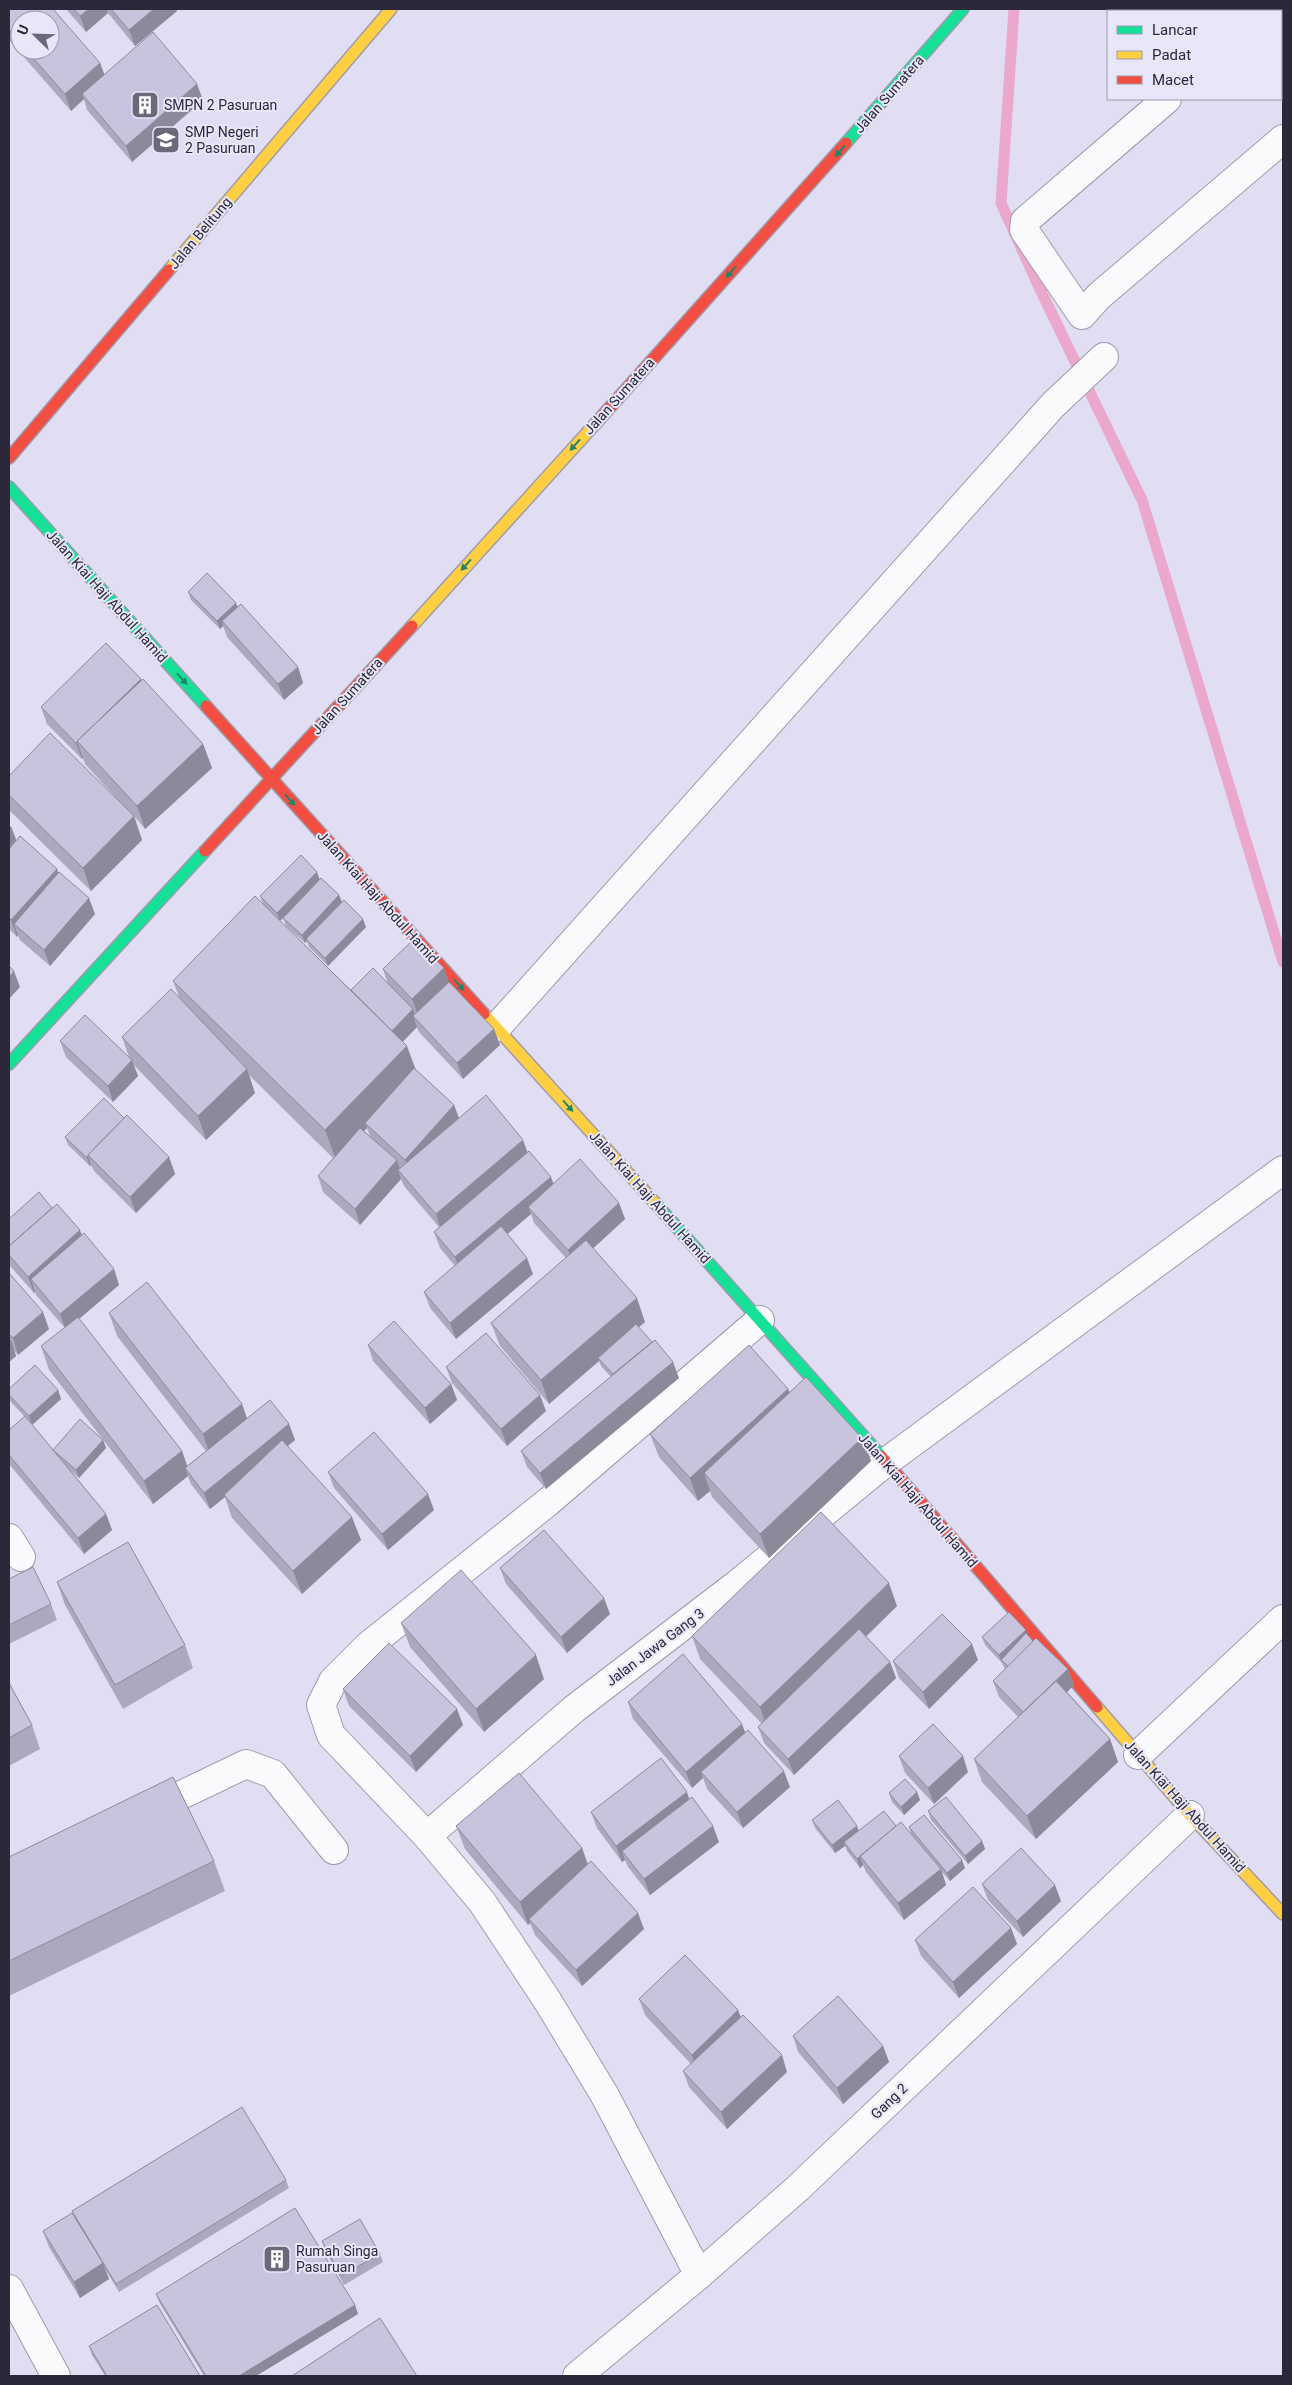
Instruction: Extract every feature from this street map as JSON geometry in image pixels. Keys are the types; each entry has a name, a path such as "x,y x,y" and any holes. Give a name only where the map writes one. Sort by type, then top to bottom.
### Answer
{"street":[{"name":"Jalan Belitung","path":"9,458 391,9"},
{"name":"Jalan Sumatera","path":"9,1064 272,780 813,182 963,9"},
{"path":"1166,100 1025,221 1024,230 1082,315 1099,296 1283,139"},
{"path":"497,1027 1053,405 1099,362"},
{"name":"Jalan Kiai Haji Abdul Hamid","path":"9,487 760,1320 886,1462 1190,1815 1283,1914"},
{"name":"Jalan Jawa Gang 3","path":"427,1836 574,1709 736,1585 886,1462 1283,1170"},
{"path":"699,2275 604,2094 547,2000 482,1902 427,1836 331,1735 321,1705 333,1681 368,1646 548,1502 760,1320"},
{"path":"1138,1755 1283,1619"},
{"path":"124,1823 246,1764 273,1774 334,1850"},
{"name":"Gang 2","path":"577,2376 699,2275 798,2188 1190,1815"},
{"path":"9,2289 56,2376"}],"building":[{"path":"9,9 54,10 10,10 10,31"},
{"path":"74,9 89,9 80,16"},
{"path":"111,9 154,9 129,30"},
{"path":"1283,9 1283,40 1282,10 1264,10"},
{"path":"60,17 100,63 65,94 35,60 60,60"},
{"name":"SMPN 2 Pasuruan","path":"153,32 197,84 126,146 82,94"},
{"path":"207,573 236,603 217,621 188,592"},
{"path":"241,604 298,667 278,684 222,621"},
{"path":"106,643 141,679 76,743 41,707"},
{"path":"143,679 203,744 137,806 77,741"},
{"path":"50,733 134,816 83,868 9,795 9,776"},
{"path":"20,836 57,869 11,920 9,918 9,849"},
{"path":"301,855 317,872 277,913 260,896"},
{"path":"59,872 89,898 44,950 14,924"},
{"path":"321,878 339,895 302,935 283,918"},
{"path":"255,896 407,1046 325,1130 173,981"},
{"path":"344,900 363,919 325,958 306,939"},
{"path":"415,938 444,968 412,999 383,969"},
{"path":"9,966 14,971 9,977"},
{"path":"373,968 413,1009 392,1031 351,990"},
{"path":"449,982 494,1029 457,1063 413,1016"},
{"path":"171,989 247,1069 198,1116 122,1037"},
{"path":"85,1015 132,1060 108,1086 60,1041"},
{"path":"414,1068 454,1105 405,1160 365,1123"},
{"path":"486,1095 523,1140 436,1214 398,1170"},
{"path":"104,1098 124,1118 87,1158 65,1137"},
{"path":"127,1115 169,1157 130,1197 88,1155"},
{"path":"360,1128 397,1160 355,1209 318,1176"},
{"path":"529,1151 551,1177 455,1257 434,1232"},
{"path":"580,1159 619,1203 568,1250 528,1207"},
{"path":"39,1192 52,1208 9,1246 9,1219"},
{"path":"57,1204 80,1230 28,1277 9,1255 9,1246"},
{"path":"501,1226 527,1258 450,1323 424,1292"},
{"path":"84,1233 114,1269 60,1314 31,1279"},
{"path":"586,1240 637,1298 541,1380 491,1323"},
{"path":"9,1273 43,1312 13,1338 9,1334"},
{"path":"147,1282 242,1404 203,1434 109,1313"},
{"path":"78,1317 182,1451 144,1481 41,1346"},
{"path":"394,1321 451,1384 425,1408 368,1345"},
{"path":"636,1324 652,1342 613,1374 598,1358"},
{"path":"486,1333 540,1395 501,1429 446,1367"},
{"path":"655,1340 673,1362 540,1473 521,1451"},
{"path":"749,1345 788,1389 690,1478 650,1434"},
{"path":"35,1365 58,1390 29,1416 9,1395 9,1389"},
{"path":"806,1377 862,1438 760,1534 704,1473"},
{"path":"270,1400 289,1424 204,1493 185,1468"},
{"path":"25,1416 106,1514 78,1538 9,1455 9,1430"},
{"path":"80,1419 103,1440 76,1470 53,1450"},
{"path":"374,1432 428,1494 382,1534 328,1472"},
{"path":"282,1440 352,1517 293,1571 224,1495"},
{"path":"821,1512 889,1583 760,1707 692,1636"},
{"path":"544,1530 604,1598 561,1637 500,1568"},
{"path":"128,1542 185,1645 115,1685 57,1582"},
{"path":"33,1567 51,1604 9,1625 9,1579"},
{"path":"461,1570 536,1655 476,1709 401,1623"},
{"path":"1009,1612 1026,1630 999,1655 982,1637"},
{"path":"942,1614 972,1644 923,1692 893,1661"},
{"path":"859,1629 890,1662 788,1759 758,1727"},
{"path":"1026,1633 1033,1641 1008,1666 1001,1660"},
{"path":"1036,1638 1068,1669 1023,1712 993,1681"},
{"path":"389,1643 457,1709 410,1756 343,1689"},
{"path":"683,1654 742,1724 686,1772 628,1702"},
{"path":"1056,1681 1110,1739 1027,1816 974,1759"},
{"path":"9,1683 32,1725 9,1738"},
{"path":"933,1724 963,1756 928,1788 899,1756"},
{"path":"748,1730 784,1771 737,1812 701,1772"},
{"path":"661,1758 687,1792 616,1846 591,1812"},
{"path":"519,1773 582,1848 520,1902 456,1826"},
{"path":"173,1777 214,1861 9,1961 9,1857"},
{"path":"905,1779 917,1792 901,1807 889,1793"},
{"path":"692,1797 713,1826 644,1879 622,1851"},
{"path":"946,1797 982,1841 965,1856 928,1811"},
{"path":"838,1800 857,1826 832,1845 812,1820"},
{"path":"884,1811 896,1826 857,1859 844,1842"},
{"path":"924,1815 962,1860 947,1873 909,1827"},
{"path":"901,1822 941,1869 898,1903 860,1856"},
{"path":"1021,1848 1055,1885 1017,1921 982,1884"},
{"path":"591,1861 638,1913 576,1970 529,1919"},
{"path":"973,1887 1011,1928 953,1982 915,1940"},
{"path":"685,1955 738,2010 692,2055 639,1999"},
{"path":"838,1996 883,2046 837,2088 793,2036"},
{"path":"743,2015 782,2055 721,2112 683,2071"},
{"path":"242,2107 286,2180 116,2284 72,2211"},
{"name":"Rumah Singa Pasuruan","path":"295,2208 355,2305 239,2376 206,2376 156,2294"},
{"path":"72,2213 103,2263 74,2282 43,2231"},
{"name":"Rumah Singa Pasuruan","path":"360,2219 380,2254 341,2276 322,2241"},
{"path":"157,2305 200,2376 107,2376 89,2346"},
{"path":"380,2318 417,2376 292,2376"}],"waterway":[{"path":"1014,9 1001,203 1038,285 1142,500 1283,962"}],"traffic: fast":[{"path":"846,143 963,9"},
{"path":"9,487 206,706"},
{"path":"9,1064 205,851"},
{"path":"656,1204 881,1456"}],"traffic: slow":[{"path":"169,270 391,9"},
{"path":"412,626 596,423"},
{"path":"484,1014 656,1204"},
{"path":"1097,1707 1190,1815 1283,1914"}],"traffic: jam":[{"path":"596,423 846,143"},
{"path":"9,458 169,270"},
{"path":"205,851 412,626"},
{"path":"206,706 484,1014"},
{"path":"881,1456 1097,1707"}],"place":[{"name":"SMPN 2 Pasuruan","path":"145,105"},
{"name":"SMP Negeri 2 Pasuruan","path":"166,140"},
{"name":"Rumah Singa Pasuruan","path":"277,2259"}]}
